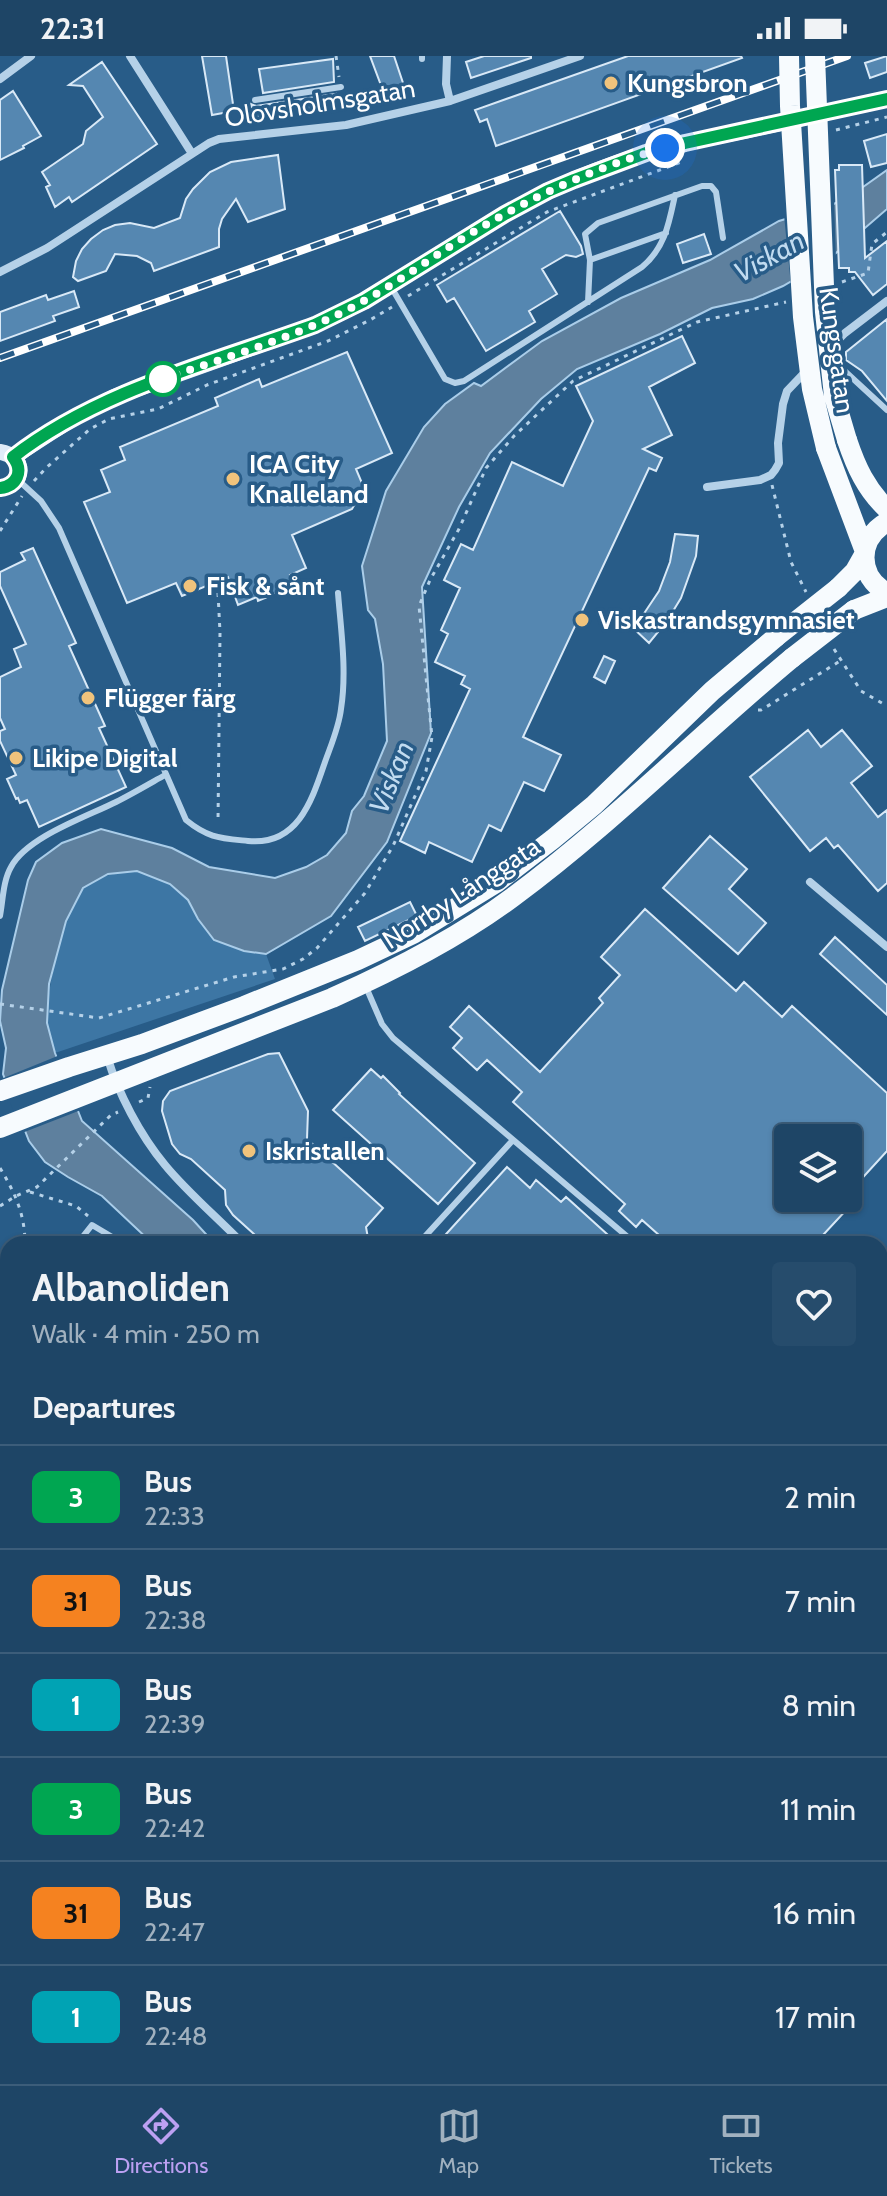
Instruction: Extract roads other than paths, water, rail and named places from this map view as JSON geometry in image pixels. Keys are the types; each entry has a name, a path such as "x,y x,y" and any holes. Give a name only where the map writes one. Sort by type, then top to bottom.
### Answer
{"main road":[{"name":"Kungsgatan","path":"789,56 803,317 812,389 826,448 864,552 866,568 871,579 887,595"},
{"name":"Kungsgatan","path":"815,56 825,312 834,396 857,469 887,509"},
{"name":"Norrby Långgata","path":"0,1091 229,1012 358,960 454,911 525,862 594,805 712,691 838,588 855,571 874,531 887,522"},
{"name":"Norrby Långgata","path":"1,1128 332,998 422,954 511,898 592,833 792,658 854,610 887,595"}],"street":[{"path":"0,79 31,56"},
{"path":"130,56 191,152"},
{"path":"447,56 446,84 450,101"},
{"name":"Olovsholmsgatan","path":"0,272 47,248 191,152 219,139 346,125 450,101 580,56"},
{"path":"0,488 22,484 19,467 7,454 114,397 342,313 548,191 646,153 887,99"},
{"path":"825,353 845,333 887,301"},
{"path":"707,487 760,480 771,475 779,463 778,443 787,391 814,363"},
{"path":"810,882 887,947"},
{"path":"107,1056 115,1083 164,1165 235,1236"}],"lane":[{"path":"255,100 341,87"},
{"path":"588,302 590,260 585,234 598,223 702,186 711,186 716,192 723,238"},
{"path":"390,285 445,379 455,383 464,381 654,257 666,233 675,195"},
{"path":"590,260 666,233"},
{"path":"825,353 887,410"},
{"path":"22,484 41,501 59,528 186,820 202,834 259,842 277,838 307,810 341,710 343,673 338,593"},
{"path":"0,916 9,871 21,855 60,828 165,775"},
{"path":"365,983 368,996 386,1031 627,1236"},
{"path":"425,1236 513,1140"},
{"path":"83,1236 92,1225 111,1236"}],"water":[{"name":"Viskan","path":"887,170 887,209 829,259 783,286 753,299 712,308 577,369 541,399 490,453 459,507 422,587 431,733 387,842 331,916 266,954 244,951 214,940 188,900 170,884 137,871 108,874 83,888 66,921 49,984 47,1023 55,1053 82,1121 208,1236 144,1236 102,1196 45,1162 29,1141 3,1074 6,1048 0,1021 2,990 28,880 36,862 62,843 101,829 172,848 209,867 275,878 306,867 327,855 346,833 352,811 364,796 387,741 383,664 375,619 368,610 362,566 386,491 424,427 445,404 474,383 481,386 542,341 621,298 710,260 779,221 832,205"}],"railway":[{"path":"0,358 847,56"}],"place":[{"name":"Kungsbron","path":"611,83"},
{"name":"ICA City Knalleland","path":"233,479"},
{"name":"Fisk & sånt","path":"190,586"},
{"name":"Viskastrandsgymnasiet","path":"582,620"},
{"name":"Flügger färg","path":"88,698"},
{"name":"Likipe Digital","path":"16,758"},
{"name":"Iskristallen","path":"249,1151"}]}
